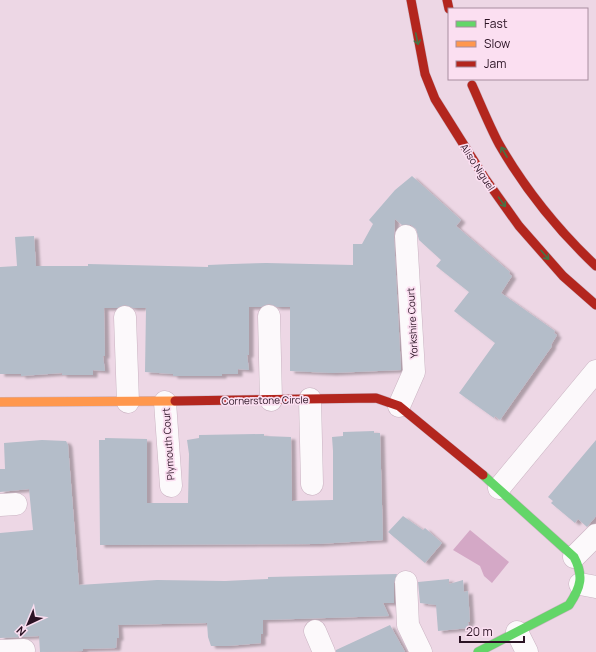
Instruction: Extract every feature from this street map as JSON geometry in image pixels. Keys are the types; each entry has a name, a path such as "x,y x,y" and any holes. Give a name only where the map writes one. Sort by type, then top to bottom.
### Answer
{"street":[{"name":"Aliso Niguel","path":"411,0 425,74 435,99 484,177 563,276 596,305"},
{"path":"472,85 503,151 538,211 596,266"},
{"name":"Yorkshire Court","path":"399,406 414,372 406,236"},
{"path":"269,316 271,400"},
{"path":"125,317 128,402"},
{"path":"499,488 596,371"},
{"name":"Cornerstone Circle","path":"0,402 165,402 376,398 399,406 499,488 574,557 588,585 576,595 569,605 478,652"},
{"path":"310,399 312,484"},
{"name":"Plymouth Court","path":"165,402 171,486"},
{"path":"574,557 596,535"},
{"path":"406,582 408,625 420,652"},
{"path":"315,631 324,652"},
{"path":"517,632 527,652"},
{"path":"0,651 24,650"}],"shaded area":[{"path":"470,530 509,562 492,583 484,576 480,566 453,550"}],"building":[{"path":"412,176 461,220 456,226 510,272 509,274 512,276 501,293 555,331 554,333 557,335 551,345 552,346 500,420 495,416 494,418 459,393 495,343 454,311 469,292 436,266 441,260 419,240 416,229 411,225 402,225 395,219 394,237 401,370 332,373 290,371 290,307 277,307 269,304 261,307 249,307 249,355 247,355 249,370 238,369 238,374 222,374 222,376 173,376 173,374 145,372 146,308 133,308 125,305 117,308 104,308 105,356 103,356 105,371 93,370 93,375 62,375 62,373 21,376 21,374 0,374 0,267 17,266 15,237 34,236 36,266 88,266 88,264 208,267 208,265 266,263 353,265 353,244 362,244 373,224 369,220 395,190"},
{"path":"374,431 374,433 380,433 383,540 318,544 100,545 99,440 105,440 105,438 147,439 147,503 188,503 189,454 187,440 199,438 199,435 264,434 264,436 291,437 292,501 333,500 332,437 343,436 343,432"},
{"path":"42,440 66,441 68,445 79,585 157,580 225,581 268,579 268,577 397,574 394,583 394,603 383,603 389,616 263,620 263,634 261,634 261,643 227,646 211,646 208,637 207,623 118,625 119,638 117,638 116,648 83,649 83,651 40,652 39,636 0,638 0,533 33,530 29,489 0,492 0,469 5,469 4,443"},
{"path":"596,440 596,516 587,527 578,519 575,523 551,503 553,501 548,497"},
{"path":"403,516 423,530 425,528 442,543 425,563 388,532"},
{"path":"449,579 449,584 463,580 464,592 468,591 469,628 438,631 436,605 420,603 418,582"},
{"path":"390,625 405,652 336,652 336,650"}],"traffic: fast":[{"path":"478,652 569,605 576,593 580,581 579,570 574,557 483,475"}],"traffic: slow":[{"path":"0,402 175,401"}],"traffic: jam":[{"path":"411,0 425,74 435,99 484,177 519,226 563,276 596,305"},
{"path":"447,0 449,8"},
{"path":"472,85 488,122 509,161 531,193 555,223 596,266"},
{"path":"175,401 376,398 399,406 483,475"}]}
